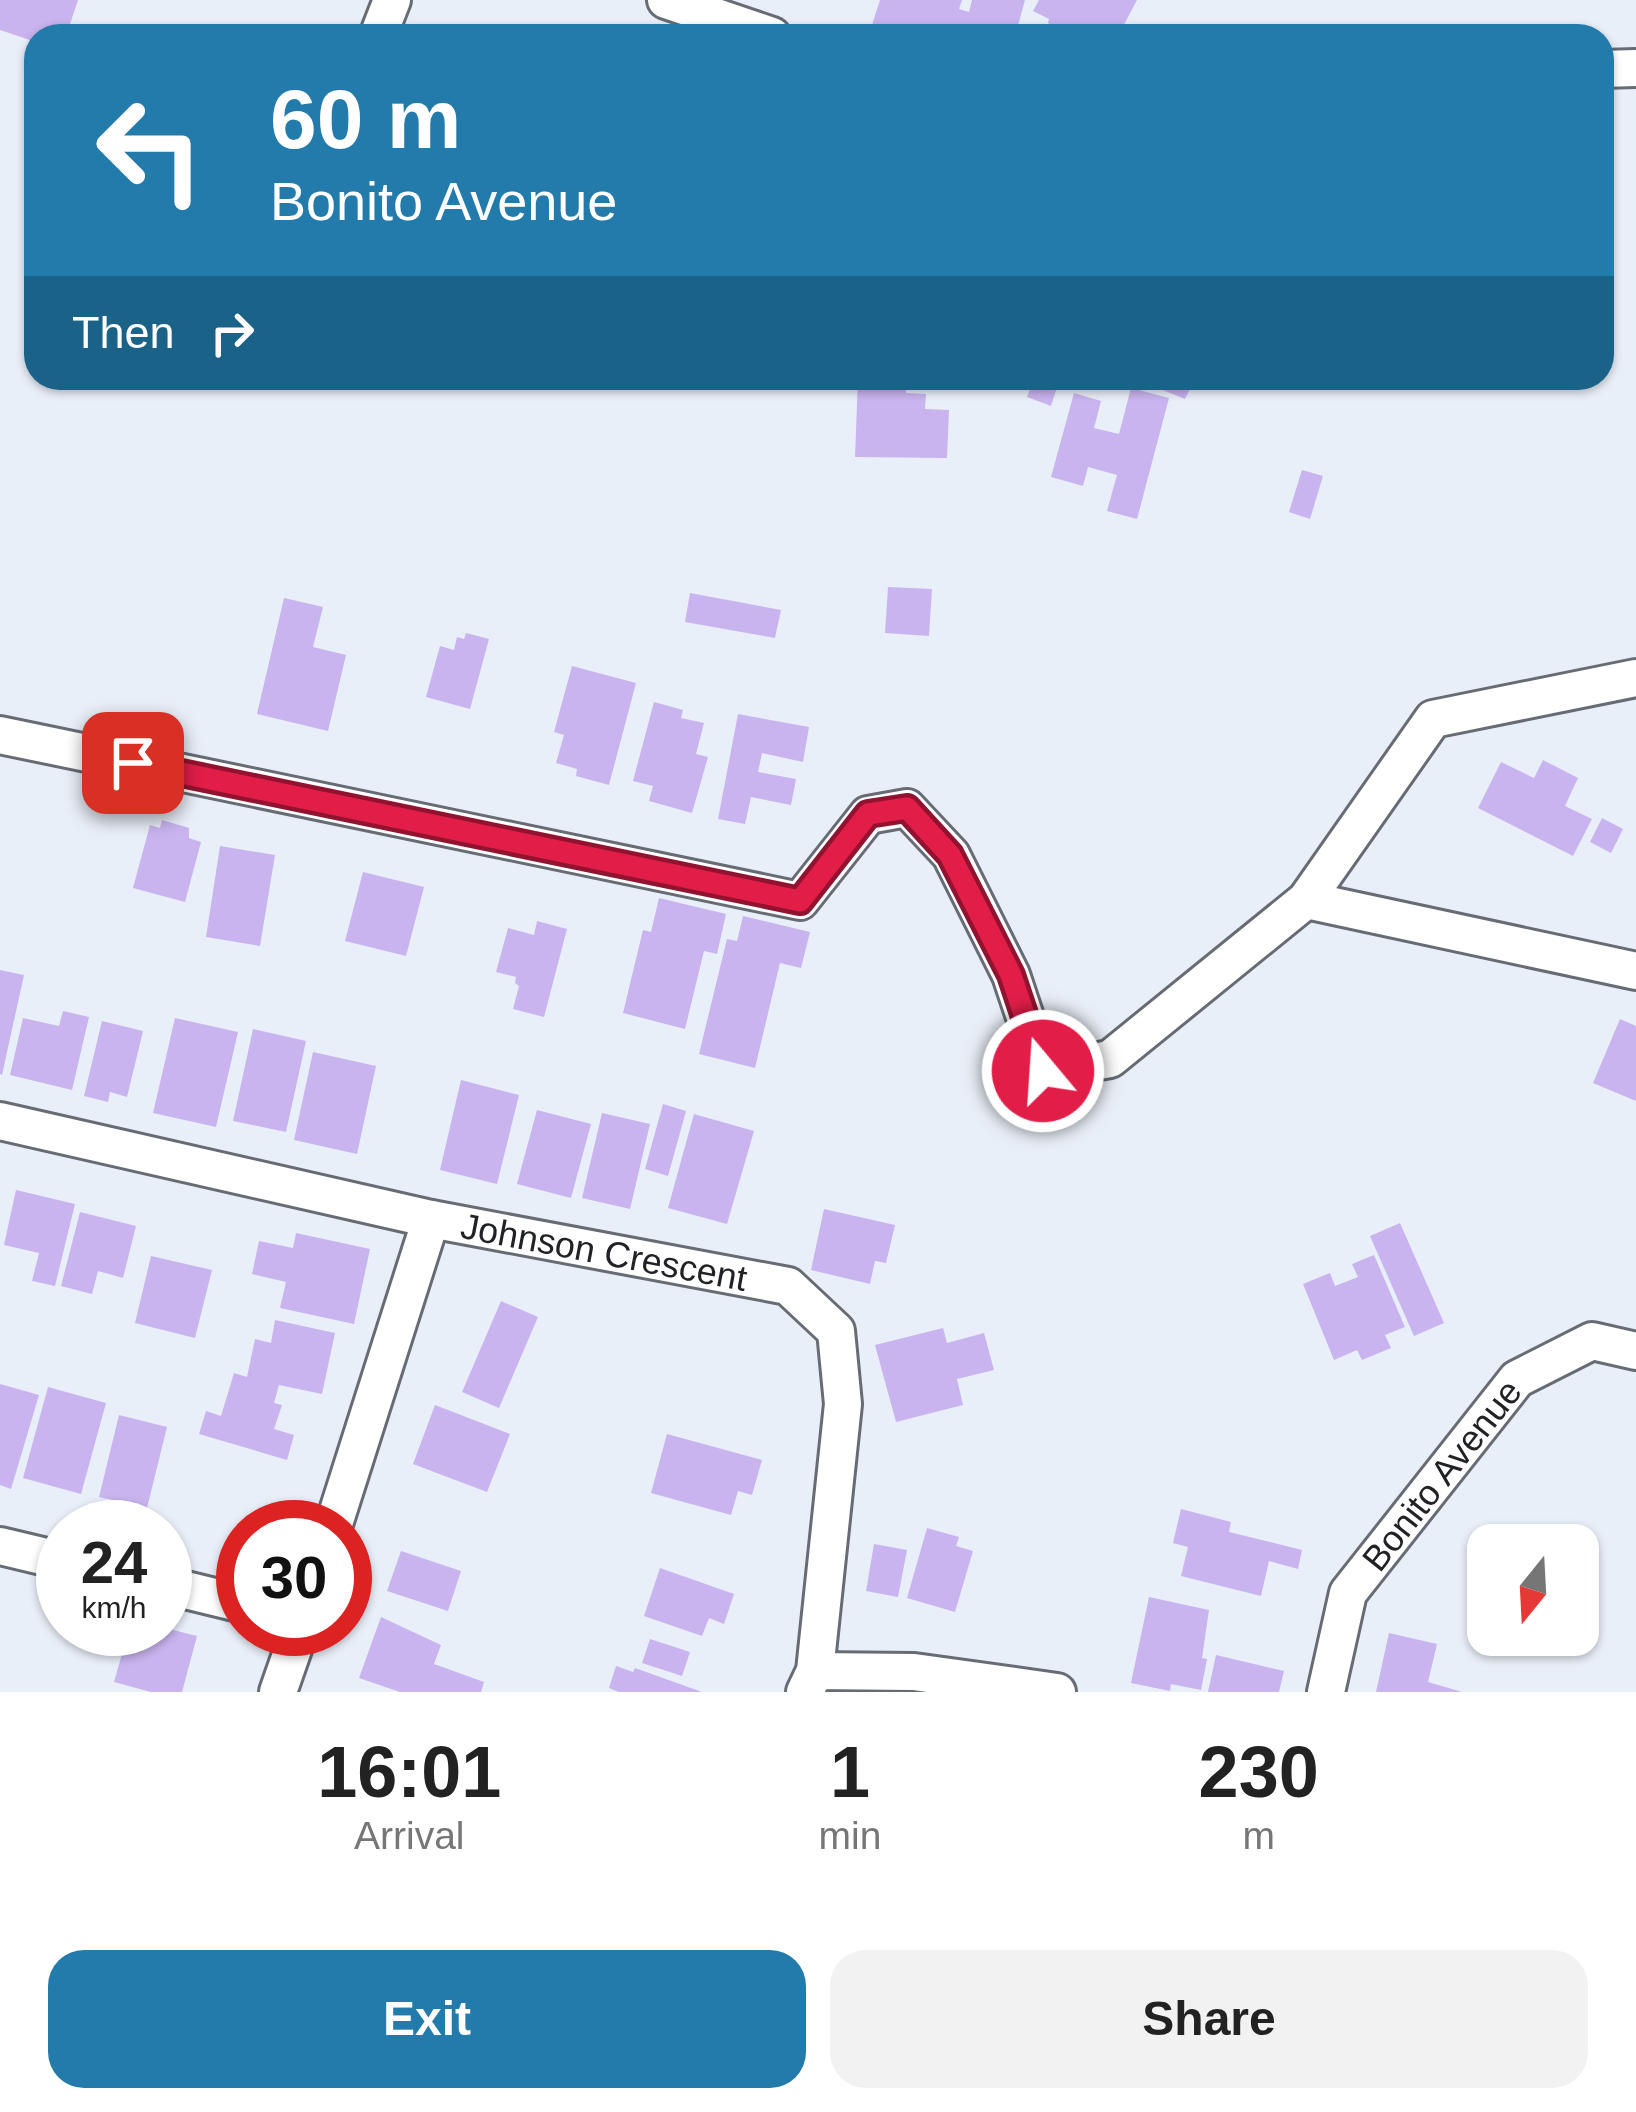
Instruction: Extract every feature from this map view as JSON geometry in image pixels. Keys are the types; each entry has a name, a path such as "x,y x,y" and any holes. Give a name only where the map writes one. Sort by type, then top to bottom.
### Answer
{"street":[{"path":"666,0 737,24"},
{"path":"0,735 800,901 868,814 907,808 950,855 1011,975 1043,1071 1110,1059 1306,900 1433,719 1636,678"},
{"path":"1306,900 1636,971"},
{"name":"Johnson Crescent","path":"0,1121 431,1219 788,1286 836,1331 843,1405 810,1681"},
{"path":"342,1500 431,1219"},
{"name":"Bonito Avenue","path":"1326,1692 1348,1593 1517,1379 1592,1341 1636,1351"},
{"path":"0,1546 36,1555"},
{"path":"278,1692 291,1656"},
{"path":"810,1681 914,1672 1057,1692"}],"building":[{"path":"0,0 78,0 70,24 24,24 24,38 0,30"},
{"path":"880,0 962,0 959,9 969,12 972,0 1025,0 1018,24 872,24"},
{"path":"1039,0 1137,0 1124,24 1049,24 1049,19 1033,11"},
{"path":"858,390 926,394 925,409 949,410 947,458 855,457"},
{"path":"1030,390 1056,390 1051,406 1027,397"},
{"path":"1130,390 1169,398 1137,519 1107,511 1117,475 1088,467 1083,486 1051,477 1074,393 1101,401 1094,428 1119,434"},
{"path":"1162,390 1190,390 1185,399"},
{"path":"1302,470 1323,476 1310,519 1289,512"},
{"path":"888,587 932,589 929,636 885,633"},
{"path":"690,593 781,610 775,638 685,622"},
{"path":"284,598 323,607 313,647 346,655 328,731 257,714"},
{"path":"466,633 489,639 470,709 426,697 440,646 454,650 457,637 464,639"},
{"path":"572,666 636,683 609,785 576,776 577,769 556,763 564,735 554,732"},
{"path":"654,702 683,710 681,718 704,723 696,754 708,757 692,813 649,801 653,786 633,781"},
{"path":"738,714 809,727 803,762 762,753 758,772 796,779 791,805 751,797 745,824 718,819"},
{"path":"1543,760 1578,778 1565,806 1592,819 1573,856 1478,808 1501,762 1534,778"},
{"path":"1602,818 1623,829 1611,853 1590,842"},
{"path":"162,820 189,828 189,838 201,842 185,902 133,888 150,825 160,828"},
{"path":"220,846 275,855 260,946 206,937"},
{"path":"363,872 424,887 406,956 345,941"},
{"path":"659,898 726,914 717,954 704,951 685,1029 623,1013 643,930 651,932"},
{"path":"743,916 810,932 801,968 780,963 755,1068 699,1054 727,939 737,941"},
{"path":"537,921 567,929 544,1017 513,1009 519,986 516,977 496,972 508,928 534,935"},
{"path":"0,970 24,975 2,1075 0,1074"},
{"path":"63,1011 89,1017 72,1090 10,1075 23,1018 59,1026"},
{"path":"175,1018 238,1032 216,1127 153,1113"},
{"path":"1620,1019 1636,1026 1636,1101 1593,1083"},
{"path":"102,1021 143,1031 127,1097 110,1092 108,1102 84,1096"},
{"path":"253,1029 306,1041 286,1132 233,1121"},
{"path":"313,1052 376,1066 357,1154 294,1140"},
{"path":"461,1080 519,1095 497,1184 440,1170"},
{"path":"663,1104 686,1111 668,1176 645,1169"},
{"path":"537,1110 591,1124 571,1198 517,1184"},
{"path":"602,1113 650,1124 630,1209 582,1198"},
{"path":"694,1114 754,1131 727,1224 668,1208"},
{"path":"16,1190 75,1204 55,1286 32,1281 39,1253 4,1245"},
{"path":"824,1209 895,1225 886,1263 875,1261 870,1284 811,1270"},
{"path":"80,1212 136,1226 123,1278 98,1271 92,1294 61,1286"},
{"path":"1400,1223 1444,1323 1414,1336 1370,1236"},
{"path":"296,1233 370,1249 354,1324 280,1308 286,1282 252,1274 259,1241 293,1248"},
{"path":"1374,1255 1405,1327 1385,1335 1391,1348 1362,1360 1357,1350 1334,1360 1303,1284 1330,1273 1335,1286 1358,1277 1352,1264"},
{"path":"151,1256 212,1270 195,1338 135,1323"},
{"path":"501,1301 538,1317 499,1408 462,1392"},
{"path":"275,1320 335,1333 322,1394 279,1385 274,1403 282,1405 274,1429 294,1435 287,1460 199,1434 206,1411 221,1416 234,1373 247,1377 255,1339 271,1343"},
{"path":"943,1328 947,1343 984,1333 994,1370 957,1379 963,1405 896,1422 875,1345"},
{"path":"0,1384 39,1395 11,1489 0,1485"},
{"path":"48,1387 106,1403 81,1494 23,1478"},
{"path":"435,1405 510,1434 487,1492 413,1464"},
{"path":"119,1415 167,1427 149,1500 99,1497"},
{"path":"667,1434 762,1460 752,1495 738,1491 731,1515 651,1493"},
{"path":"1181,1509 1231,1522 1229,1532 1302,1550 1298,1569 1269,1561 1261,1596 1181,1576 1188,1547 1173,1543"},
{"path":"927,1528 959,1537 956,1546 973,1551 955,1612 907,1598"},
{"path":"874,1544 907,1550 898,1597 866,1591"},
{"path":"401,1551 461,1571 448,1611 387,1591"},
{"path":"660,1568 734,1594 724,1624 709,1618 702,1636 644,1616"},
{"path":"1149,1597 1209,1610 1201,1690 1171,1684 1170,1691 1131,1683"},
{"path":"381,1617 441,1645 434,1664 484,1682 481,1692 400,1692 359,1678 367,1656 372,1656"},
{"path":"1389,1633 1437,1644 1428,1682 1462,1692 1376,1692"},
{"path":"650,1639 690,1652 682,1676 642,1663"},
{"path":"1216,1655 1284,1671 1279,1692 1208,1692"},
{"path":"121,1656 192,1656 182,1692 151,1692 114,1682"},
{"path":"616,1666 702,1692 619,1692 609,1688"}],"route":[{"path":"133,763 800,901 868,814 907,808 950,855 1011,975 1043,1071"}]}
